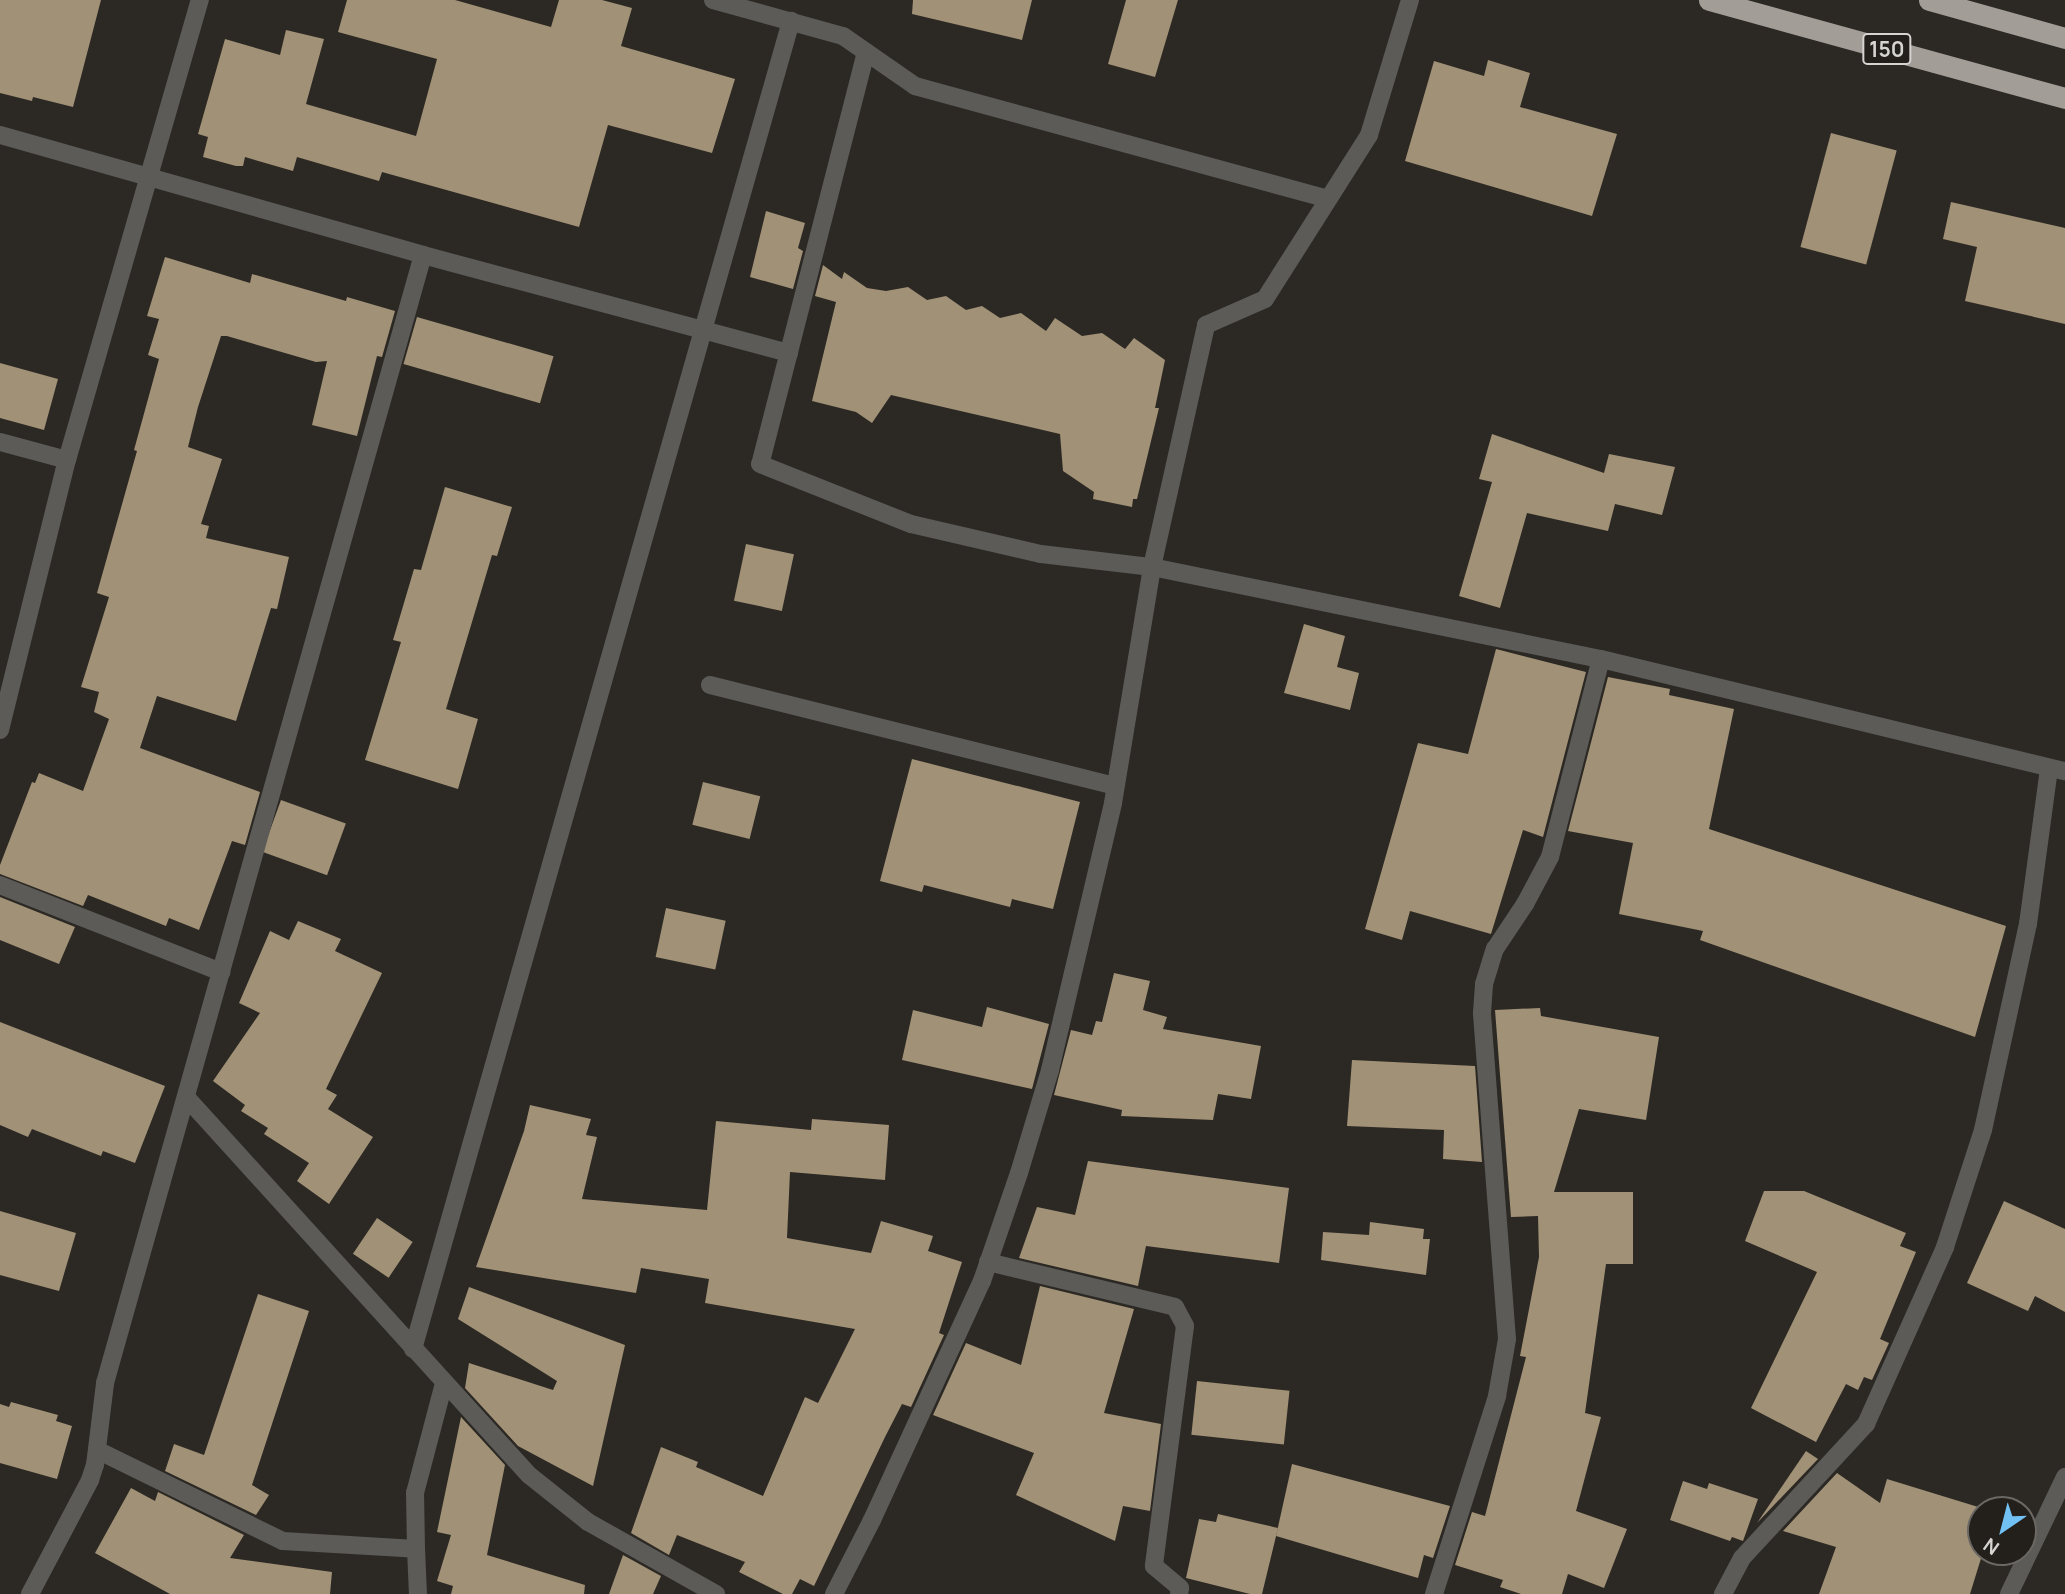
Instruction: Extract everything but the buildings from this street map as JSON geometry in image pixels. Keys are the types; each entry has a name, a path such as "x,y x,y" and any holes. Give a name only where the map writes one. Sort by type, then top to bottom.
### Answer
{"highway":[{"name":"150","path":"1709,0 2065,98"},
{"path":"1929,0 2065,38"}],"street":[{"path":"0,730 66,460 151,177 200,0"},
{"path":"713,0 843,36 915,86 1328,199"},
{"path":"834,1594 924,1409 988,1262 1050,1070 1115,786 1152,567 1206,325 1265,299 1369,135 1410,0"},
{"path":"413,1349 791,22"},
{"path":"866,52 760,464 911,524 1041,554 1152,567 1601,659 2057,770 2028,924 1983,1130 1945,1247 1866,1424 1742,1558 1723,1594"},
{"path":"0,135 423,255 789,353"},
{"path":"30,1594 90,1480 97,1450 105,1383 423,255"},
{"path":"0,442 66,460"},
{"path":"1433,1594 1497,1396 1507,1339 1482,1013 1484,984 1496,949 1525,904 1550,857 1601,659"},
{"path":"710,685 1115,786"},
{"path":"0,885 221,972"},
{"path":"186,1097 529,1475 588,1522 716,1594"},
{"path":"988,1262 1175,1307 1185,1326 1154,1566 1180,1588 1179,1594"},
{"path":"418,1594 415,1493 444,1383"},
{"path":"97,1450 283,1541 416,1549"},
{"path":"2009,1594 2065,1477"}]}
